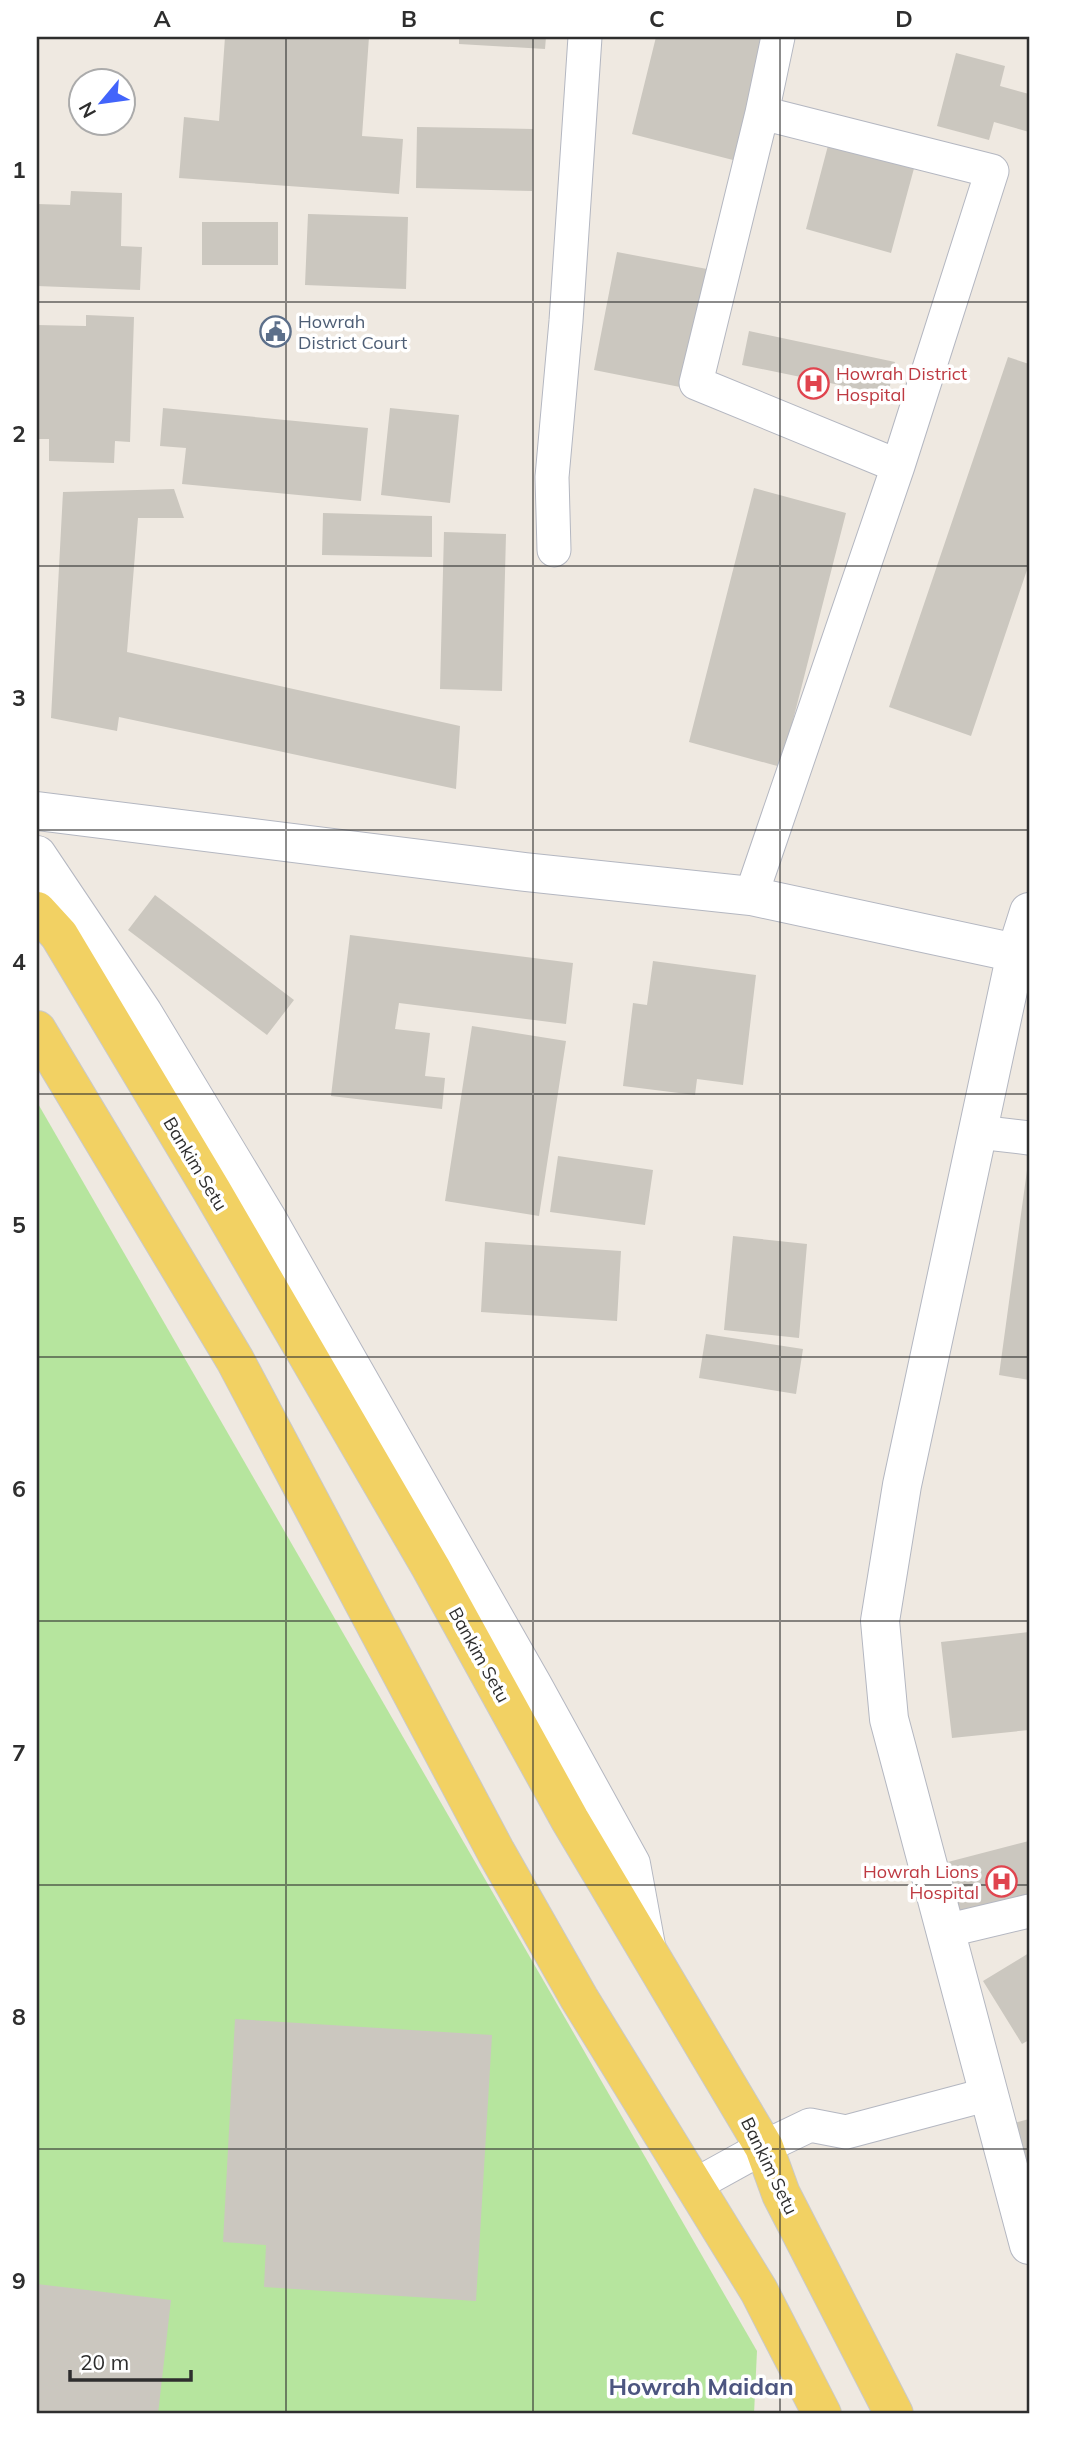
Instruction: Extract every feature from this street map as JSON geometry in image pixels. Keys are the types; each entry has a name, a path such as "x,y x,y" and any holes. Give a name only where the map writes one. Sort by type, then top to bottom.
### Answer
{"main road":[{"name":"Bankim Setu","path":"37,911 59,935 212,1191 431,1568 570,1820 764,2147 781,2194 894,2414"},
{"path":"37,1030 234,1360 496,1852 579,1998 759,2291 822,2414"}],"street":[{"path":"554,550 552,477 566,321 585,37"},
{"path":"778,37 696,383 898,466"},
{"path":"751,897 898,466 992,171 762,113"},
{"path":"37,811 511,871 751,897 1016,953"},
{"path":"37,855 142,1013 266,1217 533,1686 631,1864 647,1947"},
{"path":"1029,912 1016,953 902,1485 880,1621 889,1719 1029,2245"},
{"path":"978,1132 1029,1138"},
{"path":"946,1931 1029,1911"},
{"path":"695,2185 764,2147 810,2126 846,2133 989,2094"}],"green space":[{"path":"37,1102 757,2351 754,2414 37,2414"}],"building":[{"path":"225,37 369,37 362,136 403,139 399,194 179,178 184,117 219,121"},
{"path":"459,37 546,37 545,49 459,44"},
{"path":"656,37 764,37 733,160 632,134"},
{"path":"956,53 1005,66 1000,86 1029,94 1029,132 994,122 989,140 937,126"},
{"path":"417,127 533,129 532,191 416,188"},
{"path":"830,138 916,161 891,253 806,229"},
{"path":"71,191 122,193 121,246 142,247 140,290 37,286 37,204 70,205"},
{"path":"308,214 408,217 406,289 305,285"},
{"path":"202,222 278,222 278,265 202,265"},
{"path":"617,252 707,269 685,388 594,370"},
{"path":"86,315 134,317 130,442 115,441 114,463 49,461 49,439 37,439 37,325 86,326"},
{"path":"749,331 895,362 888,395 742,365"},
{"path":"1008,357 1029,364 1029,564 971,736 889,707"},
{"path":"163,408 368,428 361,501 182,484 186,448 160,446"},
{"path":"390,408 459,415 450,503 381,495"},
{"path":"754,488 846,513 781,767 689,742"},
{"path":"174,489 184,518 138,518 127,652 460,726 456,789 119,717 117,731 51,718 63,492"},
{"path":"323,513 432,516 432,557 322,555"},
{"path":"444,532 506,534 502,691 440,689"},
{"path":"155,895 294,1000 267,1035 128,930"},
{"path":"350,935 573,963 566,1024 399,1003 395,1029 430,1033 425,1076 445,1078 442,1109 331,1096"},
{"path":"653,961 756,975 743,1085 697,1079 695,1095 623,1086 633,1003 647,1005"},
{"path":"472,1026 566,1041 539,1216 445,1201"},
{"path":"558,1156 653,1170 645,1225 550,1212"},
{"path":"1029,1164 1029,1380 999,1375"},
{"path":"733,1236 807,1244 799,1338 724,1330"},
{"path":"485,1242 621,1251 617,1321 481,1312"},
{"path":"706,1334 803,1349 796,1394 699,1378"},
{"path":"1029,1632 1029,1730 952,1738 941,1642"},
{"path":"1029,1841 1029,1906 959,1924 944,1863"},
{"path":"1029,1953 1029,2040 1022,2044 983,1981"},
{"path":"235,2019 492,2035 476,2301 264,2287 266,2245 223,2242"},
{"path":"1029,2119 1029,2183 1011,2124"},
{"path":"37,2284 171,2300 158,2414 37,2414"}],"place":[{"name":"Howrah District Court","path":"275,332"},
{"name":"Howrah District Hospital","path":"813,384"},
{"name":"Howrah Lions Hospital","path":"1002,1882"}],"district":[{"name":"Howrah Maidan","path":"701,2387"}]}
